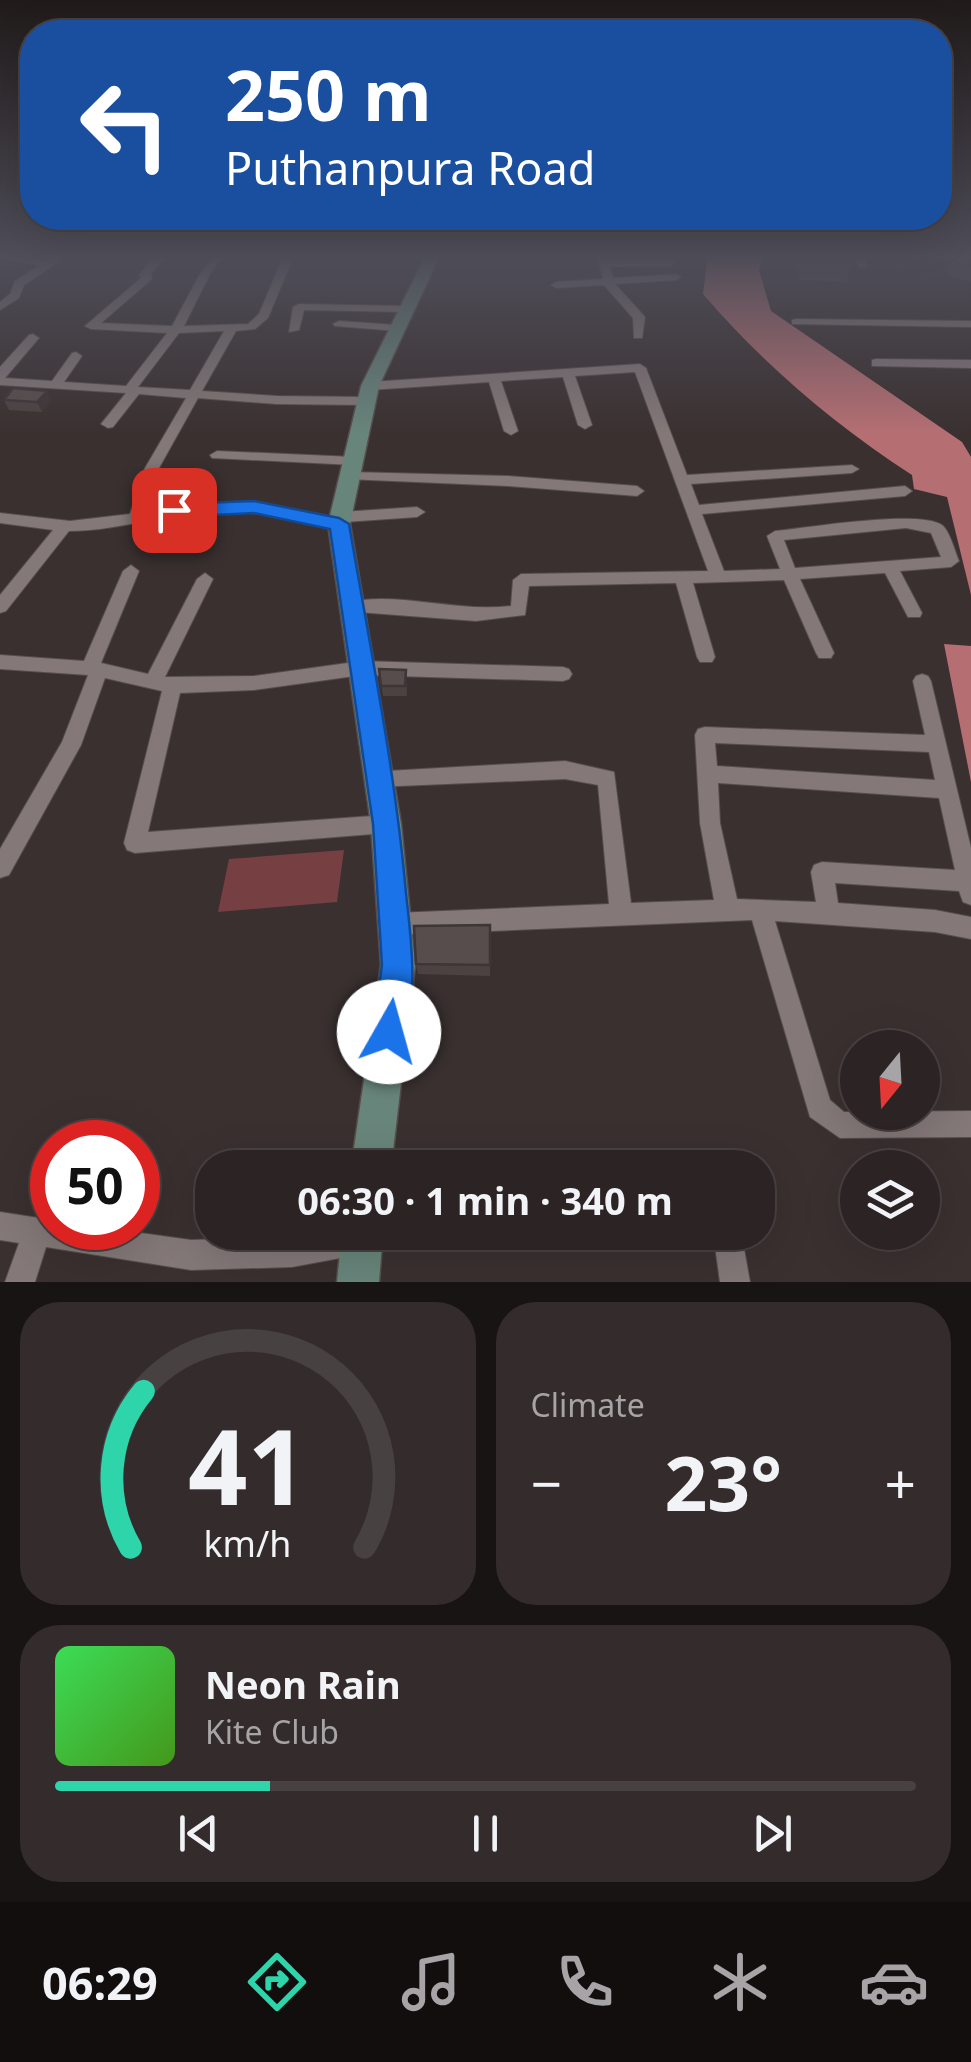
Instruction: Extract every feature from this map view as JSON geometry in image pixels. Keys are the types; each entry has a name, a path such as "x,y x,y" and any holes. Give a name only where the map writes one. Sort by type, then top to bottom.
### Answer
{"main road":[{"path":"373,1150 398,965 386,824 350,607 340,520 368,393 403,315"},
{"path":"358,1282 361,1250"}],"street":[{"path":"104,315 91,326 231,329 251,327 264,315"},
{"path":"108,424 184,315"},
{"path":"293,330 297,315"},
{"path":"372,315 401,318"},
{"path":"637,315 638,336"},
{"path":"339,324 401,318"},
{"path":"796,322 971,324"},
{"path":"136,519 152,468 231,329"},
{"path":"0,378 33,338"},
{"path":"56,385 76,356"},
{"path":"876,363 971,364"},
{"path":"0,378 194,394 368,393 566,370 640,368 718,577"},
{"path":"566,370 586,426"},
{"path":"494,379 511,431"},
{"path":"217,455 637,492"},
{"path":"682,480 852,469"},
{"path":"694,510 905,491"},
{"path":"0,518 65,526 136,519 174,510 254,507 340,520 417,512"},
{"path":"350,607 383,604 463,616 497,615 518,611 522,580 789,574 951,561 937,529 906,523 775,536 789,574 825,654"},
{"path":"0,606 9,583 65,526"},
{"path":"890,568 914,613"},
{"path":"0,868 70,745 131,571"},
{"path":"684,578 706,657"},
{"path":"205,579 163,683 135,843 386,824"},
{"path":"0,662 94,669 163,683 254,684 362,668 563,674"},
{"path":"829,914 822,872 969,887 922,681"},
{"path":"728,912 710,823 705,735 935,744"},
{"path":"376,778 565,770 607,778 621,916"},
{"path":"708,774 947,790"},
{"path":"760,910 819,1108 840,1125 971,1124"},
{"path":"394,924 760,910 935,920 971,928"},
{"path":"0,1226 30,1232"},
{"path":"20,1282 31,1250"},
{"path":"160,1250 191,1255 301,1250"},
{"path":"730,1250 735,1282"}],"shaded area":[{"path":"722,315 777,315 962,442 971,457 971,595 947,497 914,489 912,475 828,414"},
{"path":"944,644 971,646 971,782"},
{"path":"344,850 337,902 218,912 229,859"}],"building":[{"path":"13,388 47,391 37,402 4,400"},
{"path":"379,669 406,670 405,686 381,686"},
{"path":"490,925 490,965 416,964 414,926"}],"route":[{"path":"174,510 254,507 285,510 339,524 386,824 398,965 389,1032"}]}
